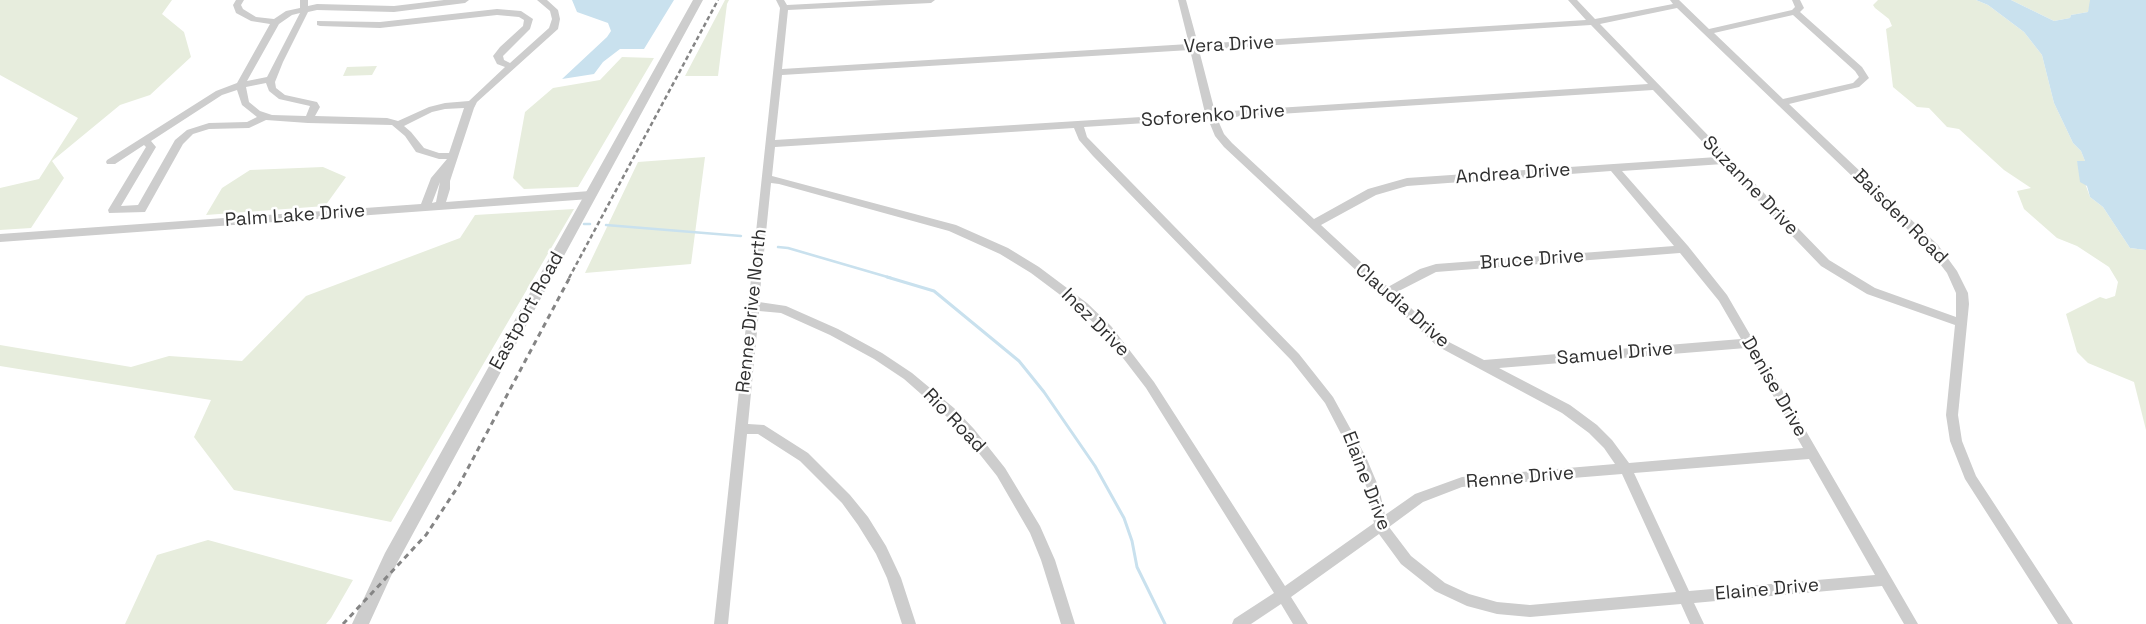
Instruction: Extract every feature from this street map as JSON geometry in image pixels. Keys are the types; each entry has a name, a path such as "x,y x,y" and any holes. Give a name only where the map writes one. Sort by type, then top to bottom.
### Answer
{"street":[{"path":"240,0 237,4 239,11 254,19 276,22"},
{"path":"454,16 461,0"},
{"path":"452,159 420,150 408,134 397,124 266,116 250,108 245,103 241,85 243,78 276,22 304,4 386,9 461,0"},
{"path":"425,207 435,180 452,159 472,104 550,33 556,19 554,10 541,0"},
{"name":"Eastport Road","path":"360,624 396,549 698,0"},
{"path":"782,4 931,0"},
{"name":"Claudia Drive","path":"1182,0 1211,116 1220,136 1312,225 1440,343 1553,402 1579,418 1608,444 1626,468 1697,624"},
{"name":"Suzanne Drive","path":"1572,0 1813,252 1840,274 1871,291 1960,323"},
{"path":"1707,32 1796,12 1800,8 1796,0"},
{"name":"Vera Drive","path":"777,72 1593,23 1677,3"},
{"name":"Baisden Road","path":"1677,3 1944,258 1962,293 1952,415 1956,442 1962,459 1983,498 2066,624"},
{"path":"304,4 304,14 271,79 272,89 282,97 309,101 314,104 315,107 308,120"},
{"name":"Renne Drive North","path":"721,624 777,72 782,4"},
{"path":"380,25 386,9"},
{"path":"320,23 380,25 454,16 511,12 529,19 528,27 503,49 498,56 500,62 512,67"},
{"path":"1782,102 1856,85 1864,78 1859,69 1796,12"},
{"path":"111,162 219,93 241,85 271,79"},
{"name":"Soforenko Drive","path":"769,144 1656,87"},
{"path":"397,124 429,110 445,106 472,104"},
{"path":"145,140 151,147 113,210 142,208 179,142 190,132 209,126 248,125 266,116"},
{"name":"Elaine Drive","path":"1078,124 1082,138 1296,357 1329,400 1360,457 1373,488 1381,526 1396,550 1427,578 1467,600 1497,608 1530,611 1886,580"},
{"path":"440,206 445,189 452,182 454,174 452,159"},
{"name":"Andrea Drive","path":"1312,225 1372,192 1407,182 1725,160"},
{"name":"Denise Drive","path":"1613,167 1712,283 1749,343 1912,624"},
{"name":"Inez Drive","path":"766,179 779,180 952,228 1004,251 1064,291 1107,329 1130,357 1150,385 1302,624"},
{"name":"Palm Lake Drive","path":"0,238 590,195"},
{"name":"Bruce Drive","path":"1386,293 1424,272 1436,268 1684,249"},
{"name":"Rio Road","path":"753,306 782,309 834,332 878,356 908,376 950,412 970,433 1001,472 1018,498 1048,560 1068,624"},
{"name":"Samuel Drive","path":"1480,365 1749,343"},
{"path":"741,430 760,429 776,438 804,457 846,499 863,521 880,550 894,578 909,624"},
{"name":"Renne Drive","path":"1239,624 1419,498 1462,482 1812,453"}],"green space":[{"path":"0,0 172,0 162,14 184,32 191,57 150,95 120,105 52,161 64,178 31,228 0,230 0,188 39,179 78,118 0,75"},
{"path":"725,0 729,0 718,76 685,76"},
{"path":"1878,0 1976,0 1988,5 2024,32 2042,55 2054,103 2073,143 2081,151 2085,161 2077,161 2090,197 2103,207 2130,248 2146,250 2146,430 2134,382 2088,363 2077,352 2066,314 2100,297 2106,299 2115,296 2118,282 2109,267 2077,246 2057,238 2024,209 2017,191 2031,188 2004,170 1959,129 1947,127 1929,108 1917,107 1893,87 1886,29 1892,26 1889,19 1873,5"},
{"path":"2011,0 2091,1 2088,12 2054,21"},
{"path":"622,57 654,58 578,187 524,189 513,178 525,112 553,88 600,80"},
{"path":"377,66 372,75 343,76 347,67"},
{"path":"705,157 691,264 585,273 638,162"},
{"path":"323,167 346,177 325,206 206,215 222,188 250,170"},
{"path":"574,209 391,522 234,490 194,437 211,400 0,366 0,345 131,367 169,356 242,361 306,296 460,238 475,215"},
{"path":"208,540 353,580 326,624 125,624 157,555"}],"water":[{"path":"572,0 674,0 644,49 620,49 603,62 594,74 562,79 611,31 608,23 577,12"},
{"path":"1976,0 2011,0 2054,21 2088,12 2090,0 2146,0 2146,250 2130,248 2103,207 2090,197 2087,186 2080,182 2077,161 2085,161 2081,151 2073,143 2054,103 2042,55 2024,32 1988,5"}],"waterway":[{"path":"584,224 590,224"},
{"path":"606,225 741,236"},
{"path":"778,247 788,248 891,278"},
{"path":"887,277 934,291 1019,361 1044,392 1095,466 1124,518 1132,541 1137,567 1165,624"}],"railway":[{"path":"569,278 718,0"},
{"path":"343,624 426,535 459,485 570,277"}]}
